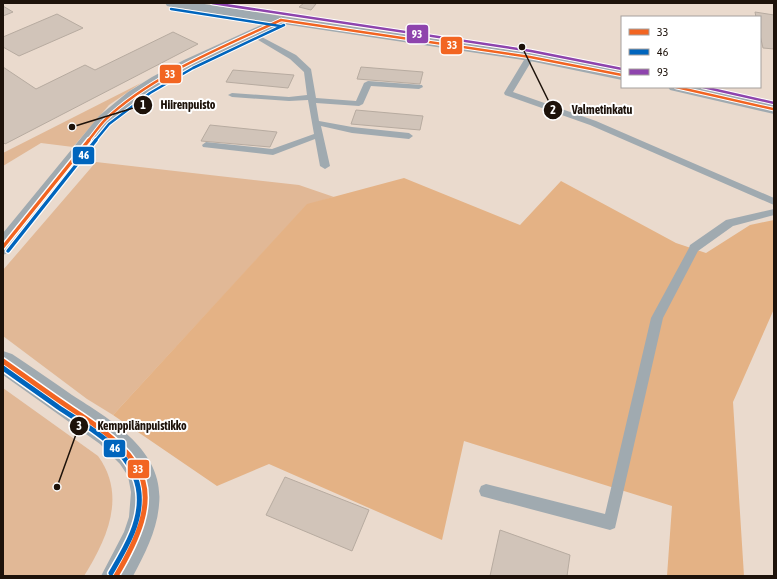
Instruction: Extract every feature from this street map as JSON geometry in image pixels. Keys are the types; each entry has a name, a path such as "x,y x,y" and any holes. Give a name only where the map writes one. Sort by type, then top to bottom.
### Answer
{"street":[{"path":"172,3 530,57 621,75"},
{"path":"3,247 105,120 122,104 143,89 171,73 281,20"},
{"path":"680,88 774,109"},
{"path":"3,361 94,424 121,447 136,464 143,480 145,495 143,514 137,535 116,576"}],"lane":[{"path":"252,34 293,57 308,70 318,135 325,166"},
{"path":"530,57 508,93 593,123 774,202"},
{"path":"232,95 289,99 312,98 359,104 368,83 419,88"},
{"path":"316,122 352,130 409,136"},
{"path":"206,145 273,152 318,135"},
{"path":"486,491 610,522 657,318 694,248 730,223 774,212"}],"shaded area":[{"path":"141,83 109,105 73,147 41,143 3,166 3,153"},
{"path":"96,162 299,185 334,197 307,205 113,415 87,399 3,336 3,270"},
{"path":"404,178 520,225 561,181 676,243 706,253 750,225 774,220 774,309 733,402 744,576 667,576 672,506 464,441 442,540 269,464 217,486 113,415 307,204"},
{"path":"3,388 98,456 107,471 111,486 112,502 110,517 100,547 84,576 3,576"}],"building":[{"path":"304,3 316,4 311,10 299,7"},
{"path":"3,6 13,12 3,16"},
{"path":"755,12 774,15 774,49 763,48 761,39 761,16 756,16"},
{"path":"57,14 83,28 19,56 3,47 3,37"},
{"path":"173,32 198,44 5,144 3,142 3,67 36,89 85,65 95,70"},
{"path":"361,67 423,72 420,84 357,79"},
{"path":"233,70 294,75 288,88 226,82"},
{"path":"356,110 423,116 420,130 351,124"},
{"path":"210,125 277,132 270,147 201,141"},
{"path":"285,477 369,510 352,551 266,515"},
{"path":"500,530 570,555 567,576 490,576"}],"transit line":[{"name":"93","path":"212,3 531,51 621,69"},
{"name":"46","path":"171,9 280,26"},
{"name":"33","path":"281,20 530,57 621,75"},
{"name":"33","path":"3,247 105,120 125,103 167,76 189,64 281,20"},
{"name":"46","path":"8,251 109,124 150,93 171,80 215,57 284,25"},
{"name":"33","path":"680,88 773,109"},
{"name":"93","path":"707,88 774,103"},
{"name":"33","path":"3,361 102,429 114,439 135,462 142,476 145,491 144,513 133,546 116,576"},
{"name":"46","path":"3,368 109,442 130,466 136,479 139,493 139,504 135,525 127,545 111,573"}],"place":[{"name":"Valmetinkatu","path":"522,47"},
{"name":"Hiirenpuisto","path":"72,127"},
{"name":"Kemppilänpuistikko","path":"57,487"}]}
